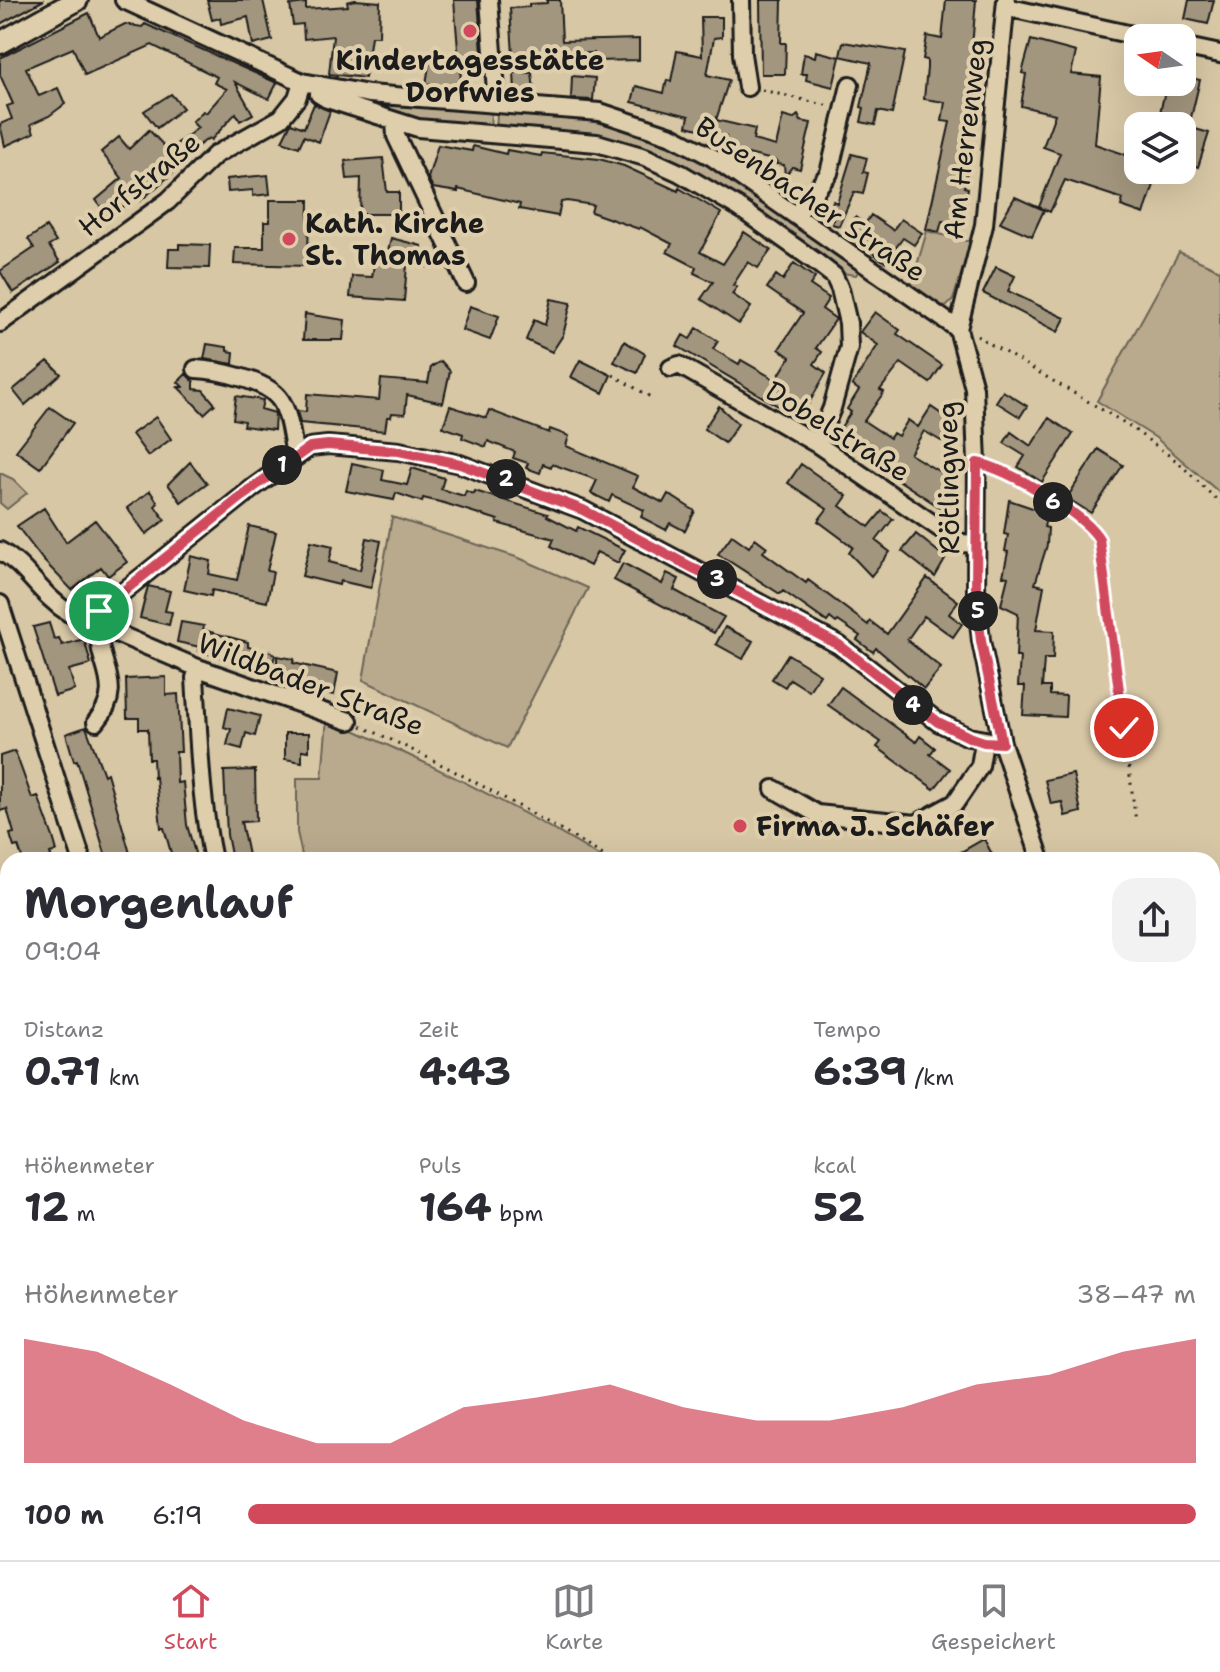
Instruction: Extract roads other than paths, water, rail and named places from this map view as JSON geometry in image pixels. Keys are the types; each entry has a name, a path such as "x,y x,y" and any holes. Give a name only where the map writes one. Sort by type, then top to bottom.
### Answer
{"main road":[{"path":"0,43 77,0"}],"street":[{"name":"Busenbacher Straße","path":"124,0 302,82 369,94 600,112 672,136 712,157 958,329"},
{"path":"489,0 497,104"},
{"path":"741,0 742,54 747,87"},
{"path":"1006,4 1124,33"},
{"name":"Am Herrenweg","path":"958,329 984,225 1006,4"},
{"path":"1196,49 1220,54"},
{"name":"Horfstraße","path":"0,323 168,201 215,155 281,118 297,98 302,82"},
{"path":"320,85 319,94 327,99 418,128 597,143 634,154 680,173 738,207 816,262 834,276 840,289 848,323 849,347 832,408 817,444"},
{"path":"796,216 829,173 850,85"},
{"path":"395,122 396,136 466,283"},
{"name":"Rötlingweg","path":"958,329 974,388 977,463 975,544 981,641 1002,743 1038,852"},
{"name":"Dobelstraße","path":"671,368 679,365 817,444 961,543 975,544"},
{"path":"196,369 234,376 268,389 280,398 295,456"},
{"path":"96,722 108,700 111,681 99,638 99,611 295,456 310,447 328,445 399,451 460,464 569,504 671,554 839,645 938,722 984,742 1002,743"},
{"name":"Wildbader Straße","path":"0,551 20,565 53,603 97,625 198,668 349,721"},
{"path":"0,604 79,852"},
{"path":"198,668 195,678 201,780 211,852"},
{"path":"774,789 817,814 916,824 955,803 980,766 984,742"}],"place":[{"name":"Kindertagesstätte Dorfwies","path":"470,31"},
{"name":"Kath. Kirche St. Thomas","path":"289,239"},
{"name":"Firma J. Schäfer","path":"740,826"}]}
